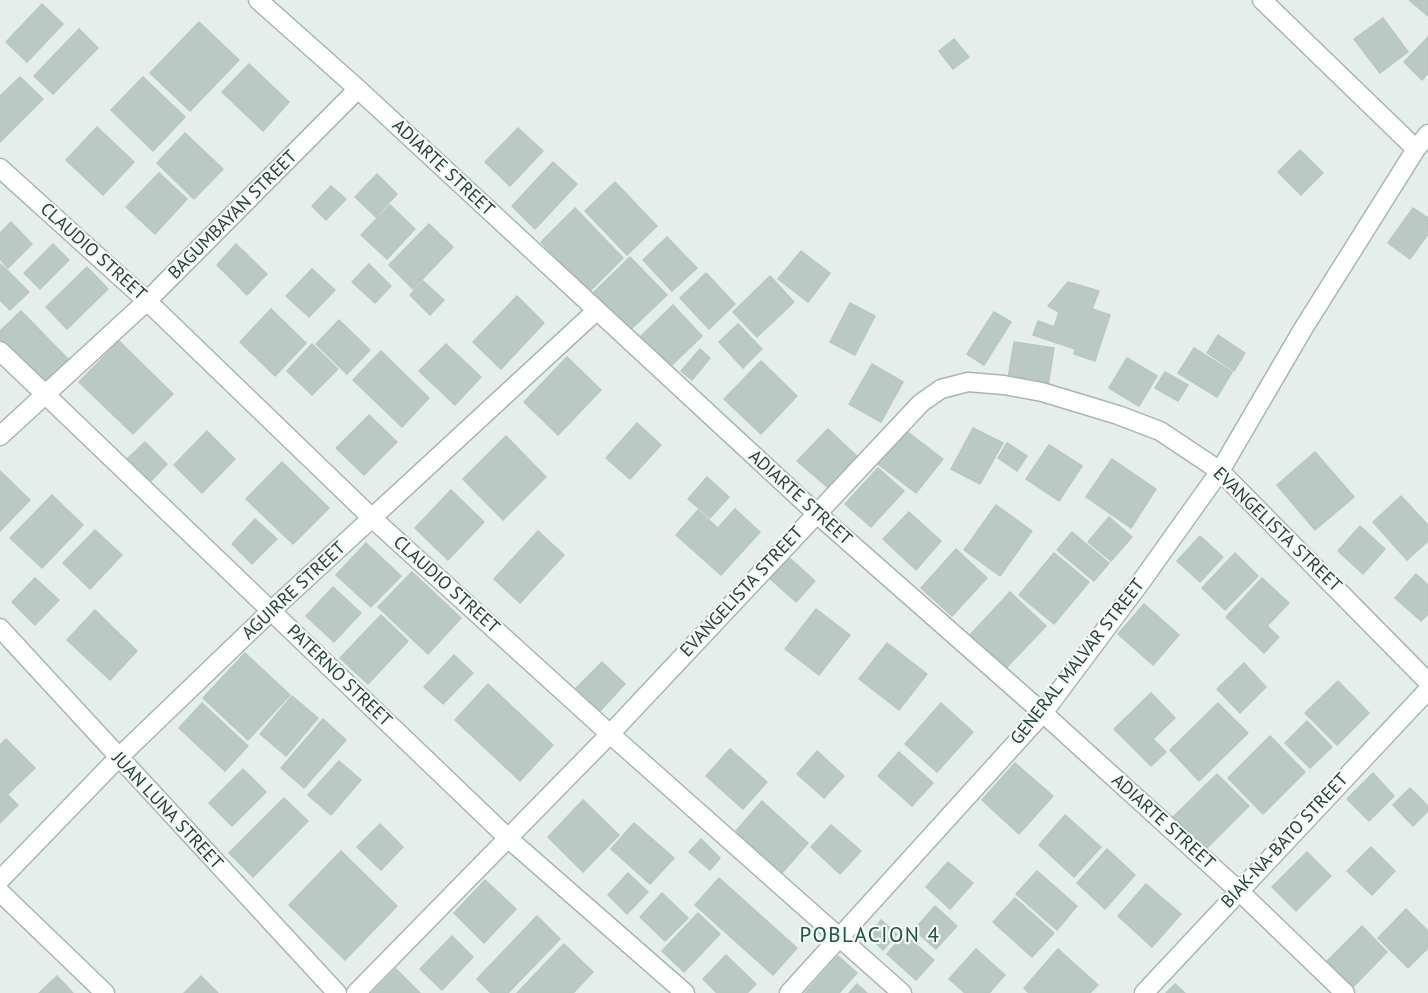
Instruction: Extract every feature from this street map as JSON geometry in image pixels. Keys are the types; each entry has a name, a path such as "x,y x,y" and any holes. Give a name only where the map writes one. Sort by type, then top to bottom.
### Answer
{"street":[{"name":"ADIARTE STREET","path":"258,0 358,89 816,513 1043,713 1238,890 1345,993"},
{"path":"1262,0 1416,149"},
{"name":"BAGUMBAYAN STREET","path":"0,436 147,301 358,89"},
{"name":"GENERAL MALVAR STREET","path":"789,993 1043,713 1220,471 1303,329 1416,149 1428,134"},
{"name":"CLAUDIO STREET","path":"0,168 147,301 372,518 610,734 902,993"},
{"name":"AGUIRRE STREET","path":"0,880 118,758 271,611 596,311"},
{"name":"PATERNO STREET","path":"0,351 510,840 685,993"},
{"name":"EVANGELISTA STREET","path":"356,993 510,840 921,402 941,389 968,382 1004,385 1042,392 1118,415 1160,431 1220,471 1428,682"},
{"name":"JUAN LUNA STREET","path":"0,628 337,993"},
{"name":"BIAK-NA-BATO STREET","path":"1144,993 1238,890 1428,690"},
{"path":"0,891 105,993"}],"building":[{"path":"1409,0 1428,0 1428,16"},
{"path":"42,4 63,24 27,62 6,42"},
{"path":"1383,18 1408,52 1380,73 1354,39"},
{"path":"199,22 239,60 190,111 150,73"},
{"path":"79,29 98,48 53,94 34,76"},
{"path":"1428,37 1428,73 1422,80 1404,62"},
{"path":"954,39 969,57 953,69 939,51"},
{"path":"249,64 289,102 263,131 222,92"},
{"path":"20,77 43,99 0,142 0,96"},
{"path":"143,77 185,117 153,151 111,110"},
{"path":"97,127 134,162 103,195 66,160"},
{"path":"518,128 543,151 510,186 485,162"},
{"path":"185,133 223,169 194,199 157,163"},
{"path":"1300,150 1323,173 1301,195 1278,172"},
{"path":"553,162 577,184 535,229 512,206"},
{"path":"159,173 187,199 155,234 126,207"},
{"path":"377,174 397,194 376,217 355,197"},
{"path":"615,182 657,226 627,255 585,211"},
{"path":"331,186 346,199 326,220 312,206"},
{"path":"390,205 415,229 387,259 361,235"},
{"path":"575,208 623,258 589,292 541,242"},
{"path":"1413,208 1428,218 1428,234 1410,259 1388,243"},
{"path":"11,222 32,244 8,268 0,259 0,233"},
{"path":"429,224 453,247 413,289 389,265"},
{"path":"667,237 697,268 672,291 643,260"},
{"path":"53,244 69,260 40,289 24,273"},
{"path":"236,244 267,274 247,295 217,265"},
{"path":"801,251 830,273 808,302 778,279"},
{"path":"630,257 667,295 630,330 594,292"},
{"path":"1,264 29,292 10,310 0,300"},
{"path":"369,264 391,286 375,303 352,282"},
{"path":"87,267 108,289 67,329 46,307"},
{"path":"312,269 335,290 309,317 286,296"},
{"path":"706,273 735,304 709,329 680,298"},
{"path":"770,276 794,302 757,337 733,312"},
{"path":"423,281 444,300 430,315 410,295"},
{"path":"1068,282 1099,291 1092,309 1110,315 1095,361 1074,354 1075,349 1033,335 1038,321 1054,327 1059,312 1048,306"},
{"path":"517,296 544,323 501,369 473,342"},
{"path":"850,303 875,316 855,355 830,342"},
{"path":"673,305 702,336 669,368 640,337"},
{"path":"271,309 306,343 275,376 240,342"},
{"path":"21,311 72,363 46,388 0,341 0,331"},
{"path":"994,312 1011,322 984,365 967,354"},
{"path":"339,320 370,350 347,374 316,344"},
{"path":"738,324 762,349 743,368 719,342"},
{"path":"1218,335 1245,353 1234,371 1207,353"},
{"path":"119,341 173,394 133,434 79,382"},
{"path":"1014,342 1054,348 1048,386 1008,379"},
{"path":"312,344 338,369 312,395 287,371"},
{"path":"446,344 481,377 455,405 419,371"},
{"path":"1194,348 1232,372 1217,397 1178,373"},
{"path":"700,349 710,358 692,380 681,371"},
{"path":"381,351 429,398 402,427 353,380"},
{"path":"567,357 601,390 558,435 524,402"},
{"path":"1127,358 1157,376 1139,406 1109,388"},
{"path":"761,361 797,396 761,434 724,399"},
{"path":"872,364 903,382 881,422 849,404"},
{"path":"1165,372 1188,385 1178,401 1155,388"},
{"path":"369,415 397,442 364,475 336,448"},
{"path":"637,423 661,445 630,479 606,458"},
{"path":"973,428 1003,443 980,484 951,469"},
{"path":"828,429 862,461 833,492 797,461"},
{"path":"905,430 943,459 916,493 878,464"},
{"path":"207,431 235,459 202,493 174,465"},
{"path":"506,436 546,477 503,520 463,479"},
{"path":"145,442 167,464 150,482 127,459"},
{"path":"1007,443 1027,456 1017,471 998,458"},
{"path":"1049,445 1082,466 1059,501 1026,479"},
{"path":"1315,452 1354,497 1315,530 1277,485"},
{"path":"1112,459 1156,489 1131,528 1086,497"},
{"path":"282,462 329,508 293,544 246,499"},
{"path":"878,468 904,491 871,527 845,504"},
{"path":"0,471 30,500 0,531"},
{"path":"707,477 729,497 710,518 688,499"},
{"path":"451,490 484,522 448,560 415,528"},
{"path":"52,495 83,525 42,568 10,538"},
{"path":"1401,496 1428,525 1428,541 1407,560 1373,522"},
{"path":"996,505 1032,531 1000,576 964,550"},
{"path":"735,509 760,532 721,575 676,535 698,510 718,528"},
{"path":"909,512 941,541 916,570 883,539"},
{"path":"1109,517 1132,537 1111,561 1088,542"},
{"path":"255,519 277,539 252,564 232,544"},
{"path":"1360,526 1385,549 1363,574 1338,551"},
{"path":"95,530 122,555 90,589 63,563"},
{"path":"538,531 564,555 520,603 494,579"},
{"path":"1072,532 1109,563 1094,581 1057,550"},
{"path":"1200,536 1223,557 1200,582 1177,561"},
{"path":"366,543 401,576 371,607 336,575"},
{"path":"956,549 987,578 952,616 921,588"},
{"path":"1054,553 1089,582 1054,624 1019,595"},
{"path":"1235,553 1258,576 1225,610 1202,588"},
{"path":"785,554 815,581 796,602 766,575"},
{"path":"412,572 461,618 428,654 378,607"},
{"path":"1416,574 1428,585 1428,614 1421,621 1395,598"},
{"path":"35,578 59,600 35,625 12,602"},
{"path":"1262,578 1289,603 1267,626 1279,637 1264,653 1226,617"},
{"path":"333,587 361,613 334,642 306,616"},
{"path":"1010,592 1046,626 1006,668 970,635"},
{"path":"1144,604 1179,635 1153,665 1118,634"},
{"path":"816,609 850,635 819,675 785,649"},
{"path":"95,610 137,651 110,680 67,640"},
{"path":"381,615 408,641 368,684 340,658"},
{"path":"887,643 927,674 899,710 859,679"},
{"path":"245,653 290,695 248,740 203,698"},
{"path":"454,655 473,673 443,704 424,687"},
{"path":"602,662 625,684 600,711 576,688"},
{"path":"1244,663 1266,687 1240,713 1217,689"},
{"path":"1338,681 1369,713 1337,745 1305,713"},
{"path":"488,684 553,745 520,781 455,720"},
{"path":"1151,693 1175,718 1153,739 1166,752 1151,766 1114,729"},
{"path":"292,696 318,718 286,756 260,734"},
{"path":"202,703 248,746 225,771 179,728"},
{"path":"941,703 973,732 937,772 905,744"},
{"path":"1218,703 1248,733 1199,781 1170,750"},
{"path":"323,719 346,740 304,788 281,768"},
{"path":"1307,721 1332,747 1310,768 1285,743"},
{"path":"1270,736 1305,772 1263,814 1228,778"},
{"path":"6,739 35,768 8,794 0,787 0,745"},
{"path":"730,749 767,782 743,809 706,776"},
{"path":"817,751 844,776 824,798 797,774"},
{"path":"899,752 933,783 912,806 878,776"},
{"path":"339,761 361,780 331,815 308,795"},
{"path":"1015,763 1053,796 1019,834 982,800"},
{"path":"243,769 266,792 232,826 209,803"},
{"path":"1373,773 1394,796 1369,821 1347,799"},
{"path":"1217,774 1249,806 1203,852 1171,819"},
{"path":"0,787 18,805 0,823"},
{"path":"1410,788 1428,806 1428,811 1413,826 1393,805"},
{"path":"284,798 308,821 253,877 229,853"},
{"path":"583,800 619,835 583,872 548,837"},
{"path":"762,801 808,843 782,873 736,831"},
{"path":"1065,815 1101,847 1074,877 1039,845"},
{"path":"634,823 674,858 650,884 611,849"},
{"path":"380,824 403,847 381,870 357,847"},
{"path":"831,825 861,851 840,874 811,847"},
{"path":"701,839 720,858 710,870 689,852"},
{"path":"1371,847 1395,871 1372,895 1347,871"},
{"path":"1107,849 1135,875 1105,909 1077,883"},
{"path":"341,851 397,906 345,960 289,905"},
{"path":"1307,852 1331,876 1296,911 1272,887"},
{"path":"948,862 973,883 950,909 926,887"},
{"path":"1037,871 1077,906 1057,930 1016,894"},
{"path":"628,873 648,892 627,914 608,895"},
{"path":"719,878 797,948 773,975 695,905"},
{"path":"485,880 516,909 484,943 454,913"},
{"path":"1146,884 1181,914 1152,947 1118,916"},
{"path":"662,893 688,918 665,941 640,917"},
{"path":"1015,898 1054,933 1032,957 993,922"},
{"path":"935,906 957,926 936,949 914,930"},
{"path":"1406,909 1428,931 1428,948 1408,968 1378,938"},
{"path":"698,913 720,934 684,972 662,951"},
{"path":"537,916 560,939 508,993 491,993 477,979"},
{"path":"881,920 897,934 883,950 868,936"},
{"path":"1362,926 1387,952 1353,987 1327,961"},
{"path":"904,934 934,960 916,980 887,954"},
{"path":"452,936 473,957 442,990 420,969"},
{"path":"564,944 593,972 573,993 517,993"},
{"path":"976,949 1005,975 989,993 965,993 949,979"},
{"path":"1058,949 1098,985 1090,993 1029,993 1024,988"},
{"path":"726,955 756,984 747,993 717,993 703,979"},
{"path":"838,956 857,973 839,993 805,993"},
{"path":"396,969 420,993 372,993"},
{"path":"57,976 73,993 39,993"},
{"path":"201,976 218,993 184,993"},
{"path":"857,984 867,993 849,993"},
{"path":"1175,984 1185,993 1166,993"}],"district":[{"name":"POBLACION 4","path":"870,936"}]}
